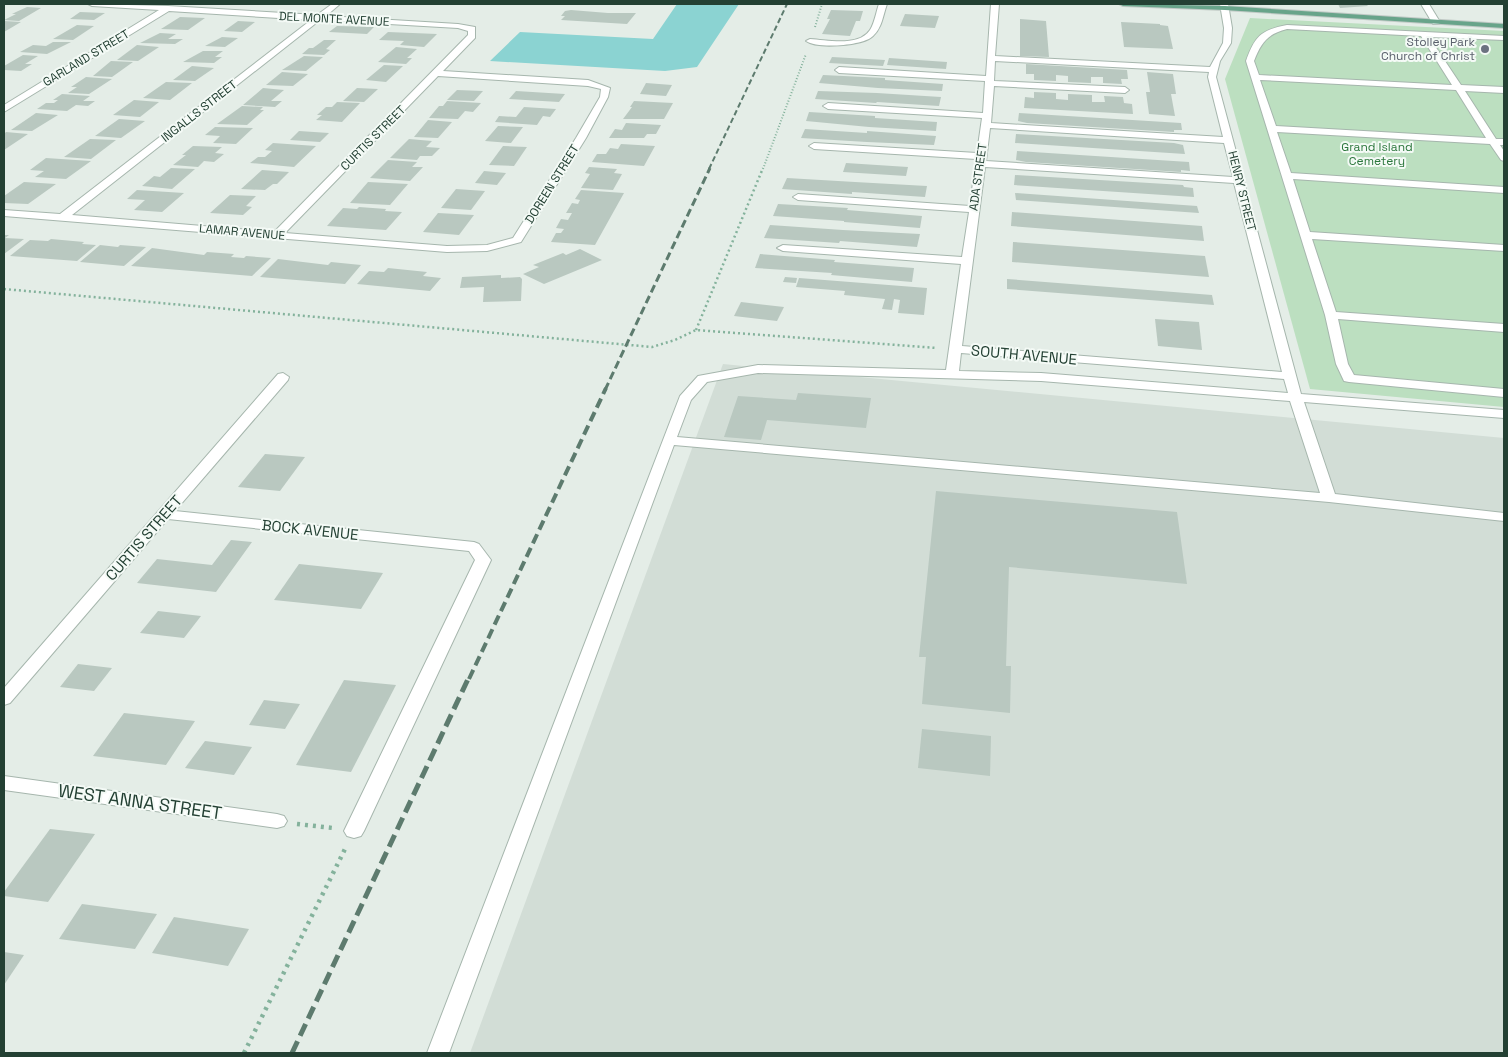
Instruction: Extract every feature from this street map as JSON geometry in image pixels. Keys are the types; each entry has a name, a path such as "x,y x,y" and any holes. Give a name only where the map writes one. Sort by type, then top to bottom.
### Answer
{"main road":[{"path":"1123,4 1225,6 1504,26"}],"street":[{"name":"DEL MONTE AVENUE","path":"92,4 458,26 472,29 472,36 467,41"},
{"name":"INGALLS STREET","path":"63,217 336,4"},
{"path":"810,41 853,43 869,38 874,32 883,4"},
{"name":"ADA STREET","path":"955,350 986,120 995,4"},
{"path":"1425,4 1436,22"},
{"path":"991,58 1214,70 1216,61 1227,43 1228,28 1225,6"},
{"name":"GARLAND STREET","path":"4,109 168,8"},
{"path":"1504,38 1287,26 1270,30 1257,41 1250,61 1273,128 1331,315 1342,364 1349,378 1504,393"},
{"path":"1423,33 1504,158"},
{"name":"CURTIS STREET","path":"277,235 438,73 467,41"},
{"path":"839,70 1125,90"},
{"name":"HENRY STREET","path":"1214,70 1212,77 1294,396 1329,498"},
{"name":"DOREEN STREET","path":"438,73 588,83 606,88 605,96 581,138 517,240 480,248"},
{"path":"1256,77 1504,90"},
{"path":"828,106 1229,140"},
{"path":"1273,128 1504,142"},
{"path":"814,146 1240,180"},
{"path":"1288,176 1504,190"},
{"path":"798,197 974,209"},
{"name":"LAMAR AVENUE","path":"4,213 447,249 480,248"},
{"path":"1306,235 1504,248"},
{"path":"783,248 967,262"},
{"path":"1331,315 1504,328"},
{"name":"SOUTH AVENUE","path":"952,375 955,350 1290,376"},
{"path":"438,1053 685,399 703,379 758,369 1041,378 1294,396 1504,414"},
{"name":"CURTIS STREET","path":"4,699 283,378"},
{"path":"669,440 1329,498 1504,517"},
{"name":"BOCK AVENUE","path":"165,514 474,547 483,560 354,831"},
{"name":"WEST ANNA STREET","path":"4,783 277,821"}],"path":[{"path":"696,330 768,156 822,4"},
{"path":"4,289 652,347 675,340 696,330 955,350"},
{"path":"244,1053 354,831 277,821"}],"shaded area":[{"path":"723,364 1504,438 1504,1053 470,1053"}],"green space":[{"name":"Grand Island Cemetery","path":"1250,18 1504,31 1504,407 1310,389 1225,79"}],"water":[{"path":"677,4 739,4 697,67 665,71 490,61 520,32 653,39"}],"building":[{"path":"1338,4 1366,4 1368,6 1340,8"},
{"path":"27,7 41,8 19,21 4,20 16,14 12,14"},
{"path":"831,10 863,11 860,21 856,21 850,36 822,34 830,19 827,19"},
{"path":"565,11 636,13 627,24 561,20 565,16 561,16"},
{"path":"80,12 105,13 94,20 70,19"},
{"path":"905,14 939,16 935,28 900,26"},
{"path":"180,17 205,18 188,30 161,29"},
{"path":"1020,19 1046,21 1049,57 1020,56"},
{"path":"4,21 21,22 4,32"},
{"path":"238,21 255,22 242,32 224,31"},
{"path":"1121,22 1168,26 1173,49 1124,47"},
{"path":"77,25 94,26 73,40 53,39"},
{"path":"337,26 374,27 367,34 329,32"},
{"path":"388,32 437,34 424,47 400,45 404,41 379,40"},
{"path":"160,33 176,34 168,39 183,39 175,44 140,43"},
{"path":"222,37 238,38 225,47 205,46"},
{"path":"324,40 336,40 326,49 330,50 324,55 302,54 309,48 313,48"},
{"path":"53,42 71,42 47,54 20,52 33,45 46,46"},
{"path":"137,45 159,47 138,61 117,60"},
{"path":"396,47 417,49 407,58 412,58 406,64 378,62"},
{"path":"203,51 223,51 215,57 222,57 214,63 183,62"},
{"path":"23,55 38,56 25,64 32,64 21,71 4,70 4,66"},
{"path":"304,56 323,57 306,71 282,70"},
{"path":"832,57 885,60 883,66 829,63"},
{"path":"889,58 947,62 946,69 887,65"},
{"path":"111,61 133,62 112,77 93,76"},
{"path":"1026,64 1127,70 1128,79 1121,79 1122,84 1103,83 1103,77 1091,77 1091,83 1068,82 1068,76 1056,75 1056,81 1034,80 1034,74 1026,74"},
{"path":"384,65 403,66 386,82 366,80"},
{"path":"192,66 214,68 195,81 173,80"},
{"path":"282,72 308,74 293,86 266,85"},
{"path":"1147,72 1173,74 1176,94 1171,94 1175,116 1149,114 1146,92 1150,92"},
{"path":"823,75 885,78 885,80 943,84 942,91 819,83"},
{"path":"86,77 112,79 89,94 68,93 77,87 71,87"},
{"path":"166,82 192,83 170,100 143,98"},
{"path":"646,83 672,85 666,96 640,94"},
{"path":"263,88 284,90 271,101 282,101 275,107 243,105"},
{"path":"357,88 378,89 364,102 343,101"},
{"path":"457,90 483,91 474,101 447,100"},
{"path":"516,91 565,94 559,102 509,99"},
{"path":"818,91 941,97 939,106 876,103 815,99"},
{"path":"1034,92 1056,93 1056,99 1068,100 1068,94 1092,95 1092,102 1105,102 1104,96 1123,97 1124,103 1132,104 1133,114 1024,108 1025,97 1034,98"},
{"path":"62,94 90,96 83,101 95,101 88,106 76,105 67,111 37,109 46,103 54,103 58,100 53,100"},
{"path":"134,100 159,102 140,117 113,115"},
{"path":"447,101 481,103 473,112 465,111 458,119 429,118 439,106 443,106"},
{"path":"634,101 673,103 664,119 623,119"},
{"path":"337,102 360,103 342,122 316,120 322,115 317,115 326,107 332,107"},
{"path":"242,106 263,107 260,110 264,110 247,125 217,124"},
{"path":"524,107 556,109 550,117 543,116 537,125 495,122 499,116 516,117"},
{"path":"809,112 937,122 936,131 806,121"},
{"path":"36,113 58,115 32,131 11,130"},
{"path":"1019,113 1181,123 1182,130 1174,130 1174,132 1027,123 1018,121"},
{"path":"119,119 145,121 121,138 95,136"},
{"path":"428,120 452,122 438,138 414,137"},
{"path":"626,123 661,125 656,134 647,134 644,138 609,138 615,129 622,130"},
{"path":"498,126 523,127 511,143 485,141"},
{"path":"215,127 253,128 236,144 213,143 220,136 205,135"},
{"path":"805,129 936,136 934,145 801,138"},
{"path":"299,131 329,133 320,142 290,140"},
{"path":"6,132 28,134 4,150 4,134"},
{"path":"1016,134 1174,143 1183,145 1185,154 1015,143"},
{"path":"90,139 116,140 91,159 64,157"},
{"path":"409,139 432,141 426,147 440,148 432,156 420,156 417,160 390,158"},
{"path":"273,143 316,146 294,167 250,163 258,157 265,157 272,151 265,150"},
{"path":"621,144 655,146 644,166 592,162 597,154 606,154 610,148 618,149"},
{"path":"193,146 222,147 215,153 224,154 214,162 204,161 198,167 173,165 186,155 182,155"},
{"path":"503,146 527,147 514,166 489,165"},
{"path":"1017,151 1189,162 1190,171 1026,162 1016,160"},
{"path":"46,158 91,161 66,179 35,177 44,171 30,170"},
{"path":"388,160 417,162 412,167 423,167 410,181 370,178"},
{"path":"846,163 908,167 906,176 843,172"},
{"path":"589,167 617,169 614,173 622,174 613,190 581,188 590,174 585,173"},
{"path":"171,168 195,169 172,189 142,186 154,176 160,177"},
{"path":"262,170 289,172 277,184 273,184 265,190 241,189"},
{"path":"484,171 506,173 497,185 475,183"},
{"path":"1015,175 1183,185 1184,187 1193,188 1194,197 1014,185"},
{"path":"787,178 927,186 925,197 852,192 852,194 782,189"},
{"path":"24,182 56,184 28,204 4,203 4,196"},
{"path":"368,182 408,184 390,205 350,203"},
{"path":"456,189 485,191 471,210 441,208"},
{"path":"137,190 184,193 162,212 134,210 145,200 127,199"},
{"path":"581,190 624,193 595,245 551,242 556,233 561,233 564,229 556,228 561,219 568,220 572,213 566,213 572,203 578,204 580,200 575,199"},
{"path":"1015,193 1197,206 1199,213 1016,200"},
{"path":"230,195 256,196 246,206 252,207 243,215 210,213"},
{"path":"778,204 848,208 847,210 922,216 920,228 773,216"},
{"path":"359,207 402,212 386,230 327,226 343,208 357,209"},
{"path":"1012,212 1202,226 1204,241 1011,226"},
{"path":"438,213 474,215 459,235 423,232"},
{"path":"770,225 920,234 917,247 764,238"},
{"path":"4,235 9,235 5,238 24,239 4,254"},
{"path":"51,239 96,245 77,261 10,256 30,240 48,241"},
{"path":"1013,242 1205,256 1209,277 1012,262"},
{"path":"100,245 146,247 124,266 80,262"},
{"path":"152,248 204,255 207,252 234,254 231,257 271,258 252,276 131,266"},
{"path":"580,249 602,260 544,284 523,274 539,267 533,265 563,253 566,255"},
{"path":"760,254 914,268 912,282 831,275 832,273 755,268"},
{"path":"278,259 328,265 331,262 361,265 345,284 260,277"},
{"path":"388,268 427,272 423,276 441,278 430,291 357,284 369,271 384,272"},
{"path":"501,275 501,278 520,277 522,279 521,301 483,302 484,287 460,288 462,277"},
{"path":"785,277 797,278 796,283 783,282"},
{"path":"799,278 927,288 924,315 898,313 900,300 894,299 892,310 882,309 885,299 844,295 845,291 796,287"},
{"path":"1007,279 1212,295 1214,305 1007,289"},
{"path":"741,302 784,307 777,321 734,316"},
{"path":"1155,319 1199,322 1202,350 1158,346"},
{"path":"798,393 871,398 866,428 767,420 761,440 724,437 738,396 796,400"},
{"path":"265,454 305,457 280,491 238,487"},
{"path":"936,491 1177,512 1187,584 1009,567 1006,666 1011,666 1010,713 922,704 926,657 919,657"},
{"path":"231,540 252,542 216,592 137,583 157,559 212,565"},
{"path":"299,564 383,573 361,609 274,600"},
{"path":"158,611 201,616 184,638 140,633"},
{"path":"78,664 112,668 94,691 60,687"},
{"path":"344,680 396,685 351,772 296,765"},
{"path":"264,700 300,704 285,729 249,725"},
{"path":"124,713 195,721 166,765 93,756"},
{"path":"922,729 991,736 990,776 918,768"},
{"path":"205,741 252,747 234,775 185,768"},
{"path":"50,829 95,834 48,902 4,896 4,892"},
{"path":"82,904 157,914 135,949 59,939"},
{"path":"174,917 249,929 228,966 152,953"},
{"path":"4,952 24,955 4,985"}],"railway":[{"path":"709,169 787,4"},
{"path":"605,390 710,168"},
{"path":"469,679 606,388"},
{"path":"292,1053 469,677"}],"place":[{"name":"Stolley Park Church of Christ","path":"1485,49"}]}
